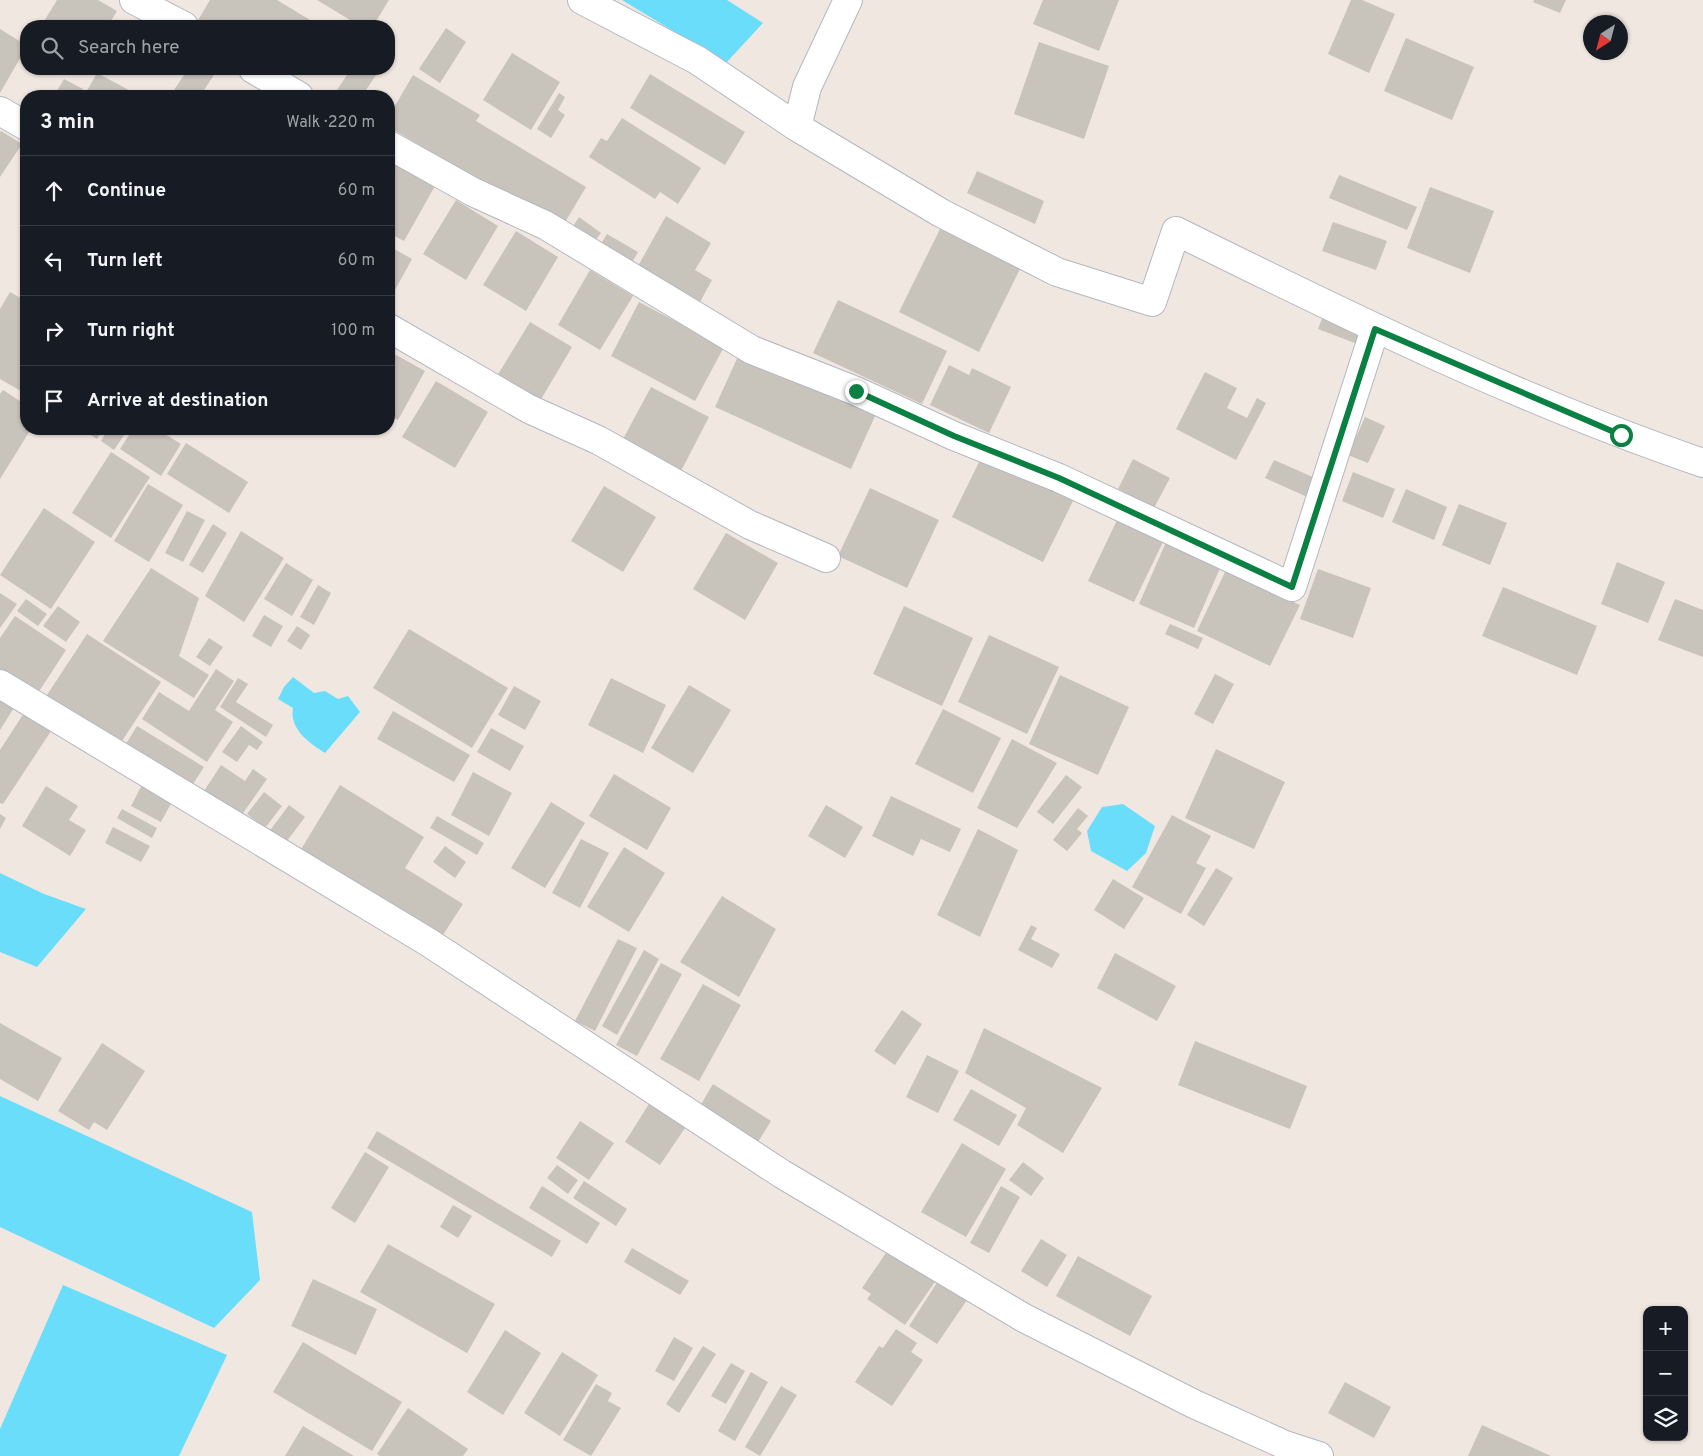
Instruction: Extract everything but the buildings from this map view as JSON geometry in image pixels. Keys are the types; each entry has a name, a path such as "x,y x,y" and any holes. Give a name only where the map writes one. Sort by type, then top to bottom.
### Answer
{"street":[{"path":"134,0 172,20"},
{"path":"582,0 696,60 797,127 941,213 1057,272 1152,302 1176,231 1375,329 1621,435 1703,463"},
{"path":"797,127 807,87 848,0"},
{"path":"263,75 290,90"},
{"path":"0,111 20,123"},
{"path":"395,148 474,192 545,225 752,350 856,391 954,436 1059,478 1292,587 1375,329"},
{"path":"395,331 529,409 598,440 750,525 826,558"},
{"path":"0,684 428,942 782,1174 1024,1318 1194,1404 1285,1444 1319,1456"}],"water":[{"path":"622,0 727,0 763,23 726,63"},
{"path":"293,677 314,693 325,691 338,699 348,696 360,712 325,753 302,735 294,722 293,708 278,699 284,687"},
{"path":"1123,804 1155,826 1146,853 1127,871 1091,851 1087,831 1102,807"},
{"path":"0,873 44,894 86,909 37,967 0,952"},
{"path":"0,1096 252,1212 260,1280 214,1328 0,1227"},
{"path":"63,1285 227,1355 179,1456 0,1456 0,1429"}],"route":[{"path":"856,391 954,436 1059,478 1292,587 1375,329 1621,435"}]}
